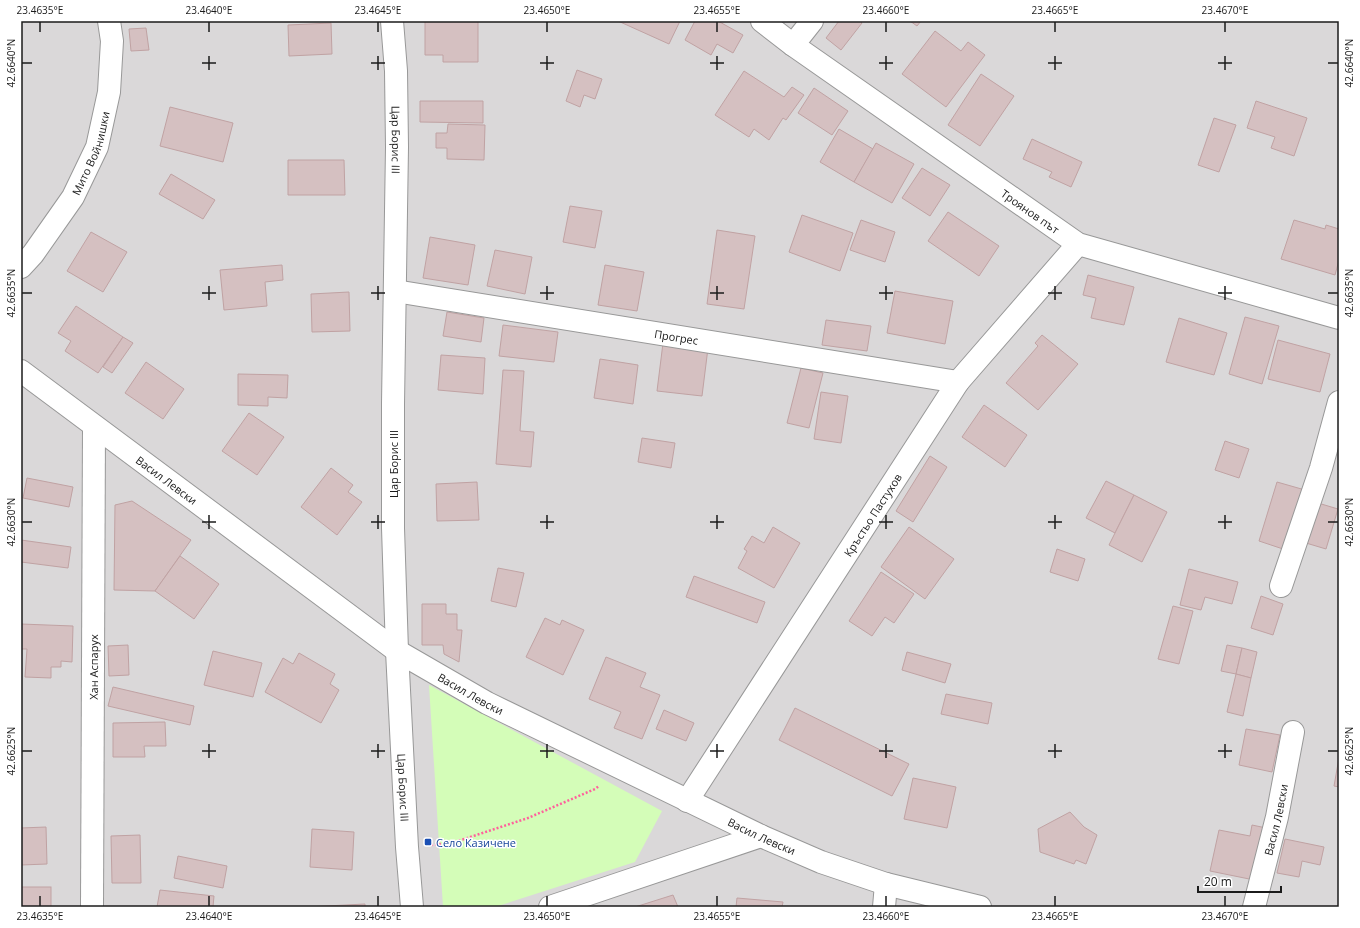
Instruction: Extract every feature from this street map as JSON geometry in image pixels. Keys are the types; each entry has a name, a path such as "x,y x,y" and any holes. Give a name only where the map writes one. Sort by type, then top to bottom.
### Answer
{"street":[{"name":"Мито Войнишки","path":"21,267 33,254 73,197 97,147 109,92 112,41 109,21"},
{"name":"Цар Борис III","path":"392,21 396,71 397,147 393,404 393,528 397,651 407,847 412,907"},
{"name":"Троянов път","path":"762,21 793,45 1078,244 1339,318"},
{"path":"793,45 812,21"},
{"name":"Кръстьо Пастухов","path":"687,801 958,382 1078,244"},
{"name":"Прогрес","path":"395,291 958,382"},
{"name":"Васил Левски","path":"21,371 94,427 397,651 487,703 687,801 821,862 886,884 980,907"},
{"path":"1281,586 1321,468 1339,402"},
{"name":"Хан Аспарух","path":"92,907 94,427"},
{"name":"Васил Левски","path":"1254,907 1277,817 1293,732"},
{"path":"550,907 761,836"},
{"path":"884,907 886,884"}],"path":[{"path":"407,847 452,843 528,818 596,789 620,768"}],"shaded area":[{"path":"21,21 1339,21 1339,907 21,907"}],"green space":[{"path":"429,685 662,811 635,862 495,907 443,907"}],"building":[{"path":"425,21 478,21 478,62 443,62 443,55 425,55"},
{"path":"618,21 680,21 669,44"},
{"path":"695,21 718,21 743,35 733,53 717,44 711,55 685,40"},
{"path":"839,21 860,21 862,23 841,50 826,38"},
{"path":"910,21 921,21 917,26"},
{"path":"331,23 332,54 289,56 288,25"},
{"path":"146,28 149,50 131,51 129,29"},
{"path":"935,31 961,51 968,42 985,55 946,107 902,74"},
{"path":"577,70 602,79 595,99 584,95 580,107 566,101"},
{"path":"744,71 784,97 792,87 804,95 786,120 783,118 769,140 754,129 749,137 715,115"},
{"path":"981,74 1014,96 980,146 948,125"},
{"path":"814,88 848,111 832,135 798,113"},
{"path":"420,101 483,101 483,123 420,122"},
{"path":"1256,101 1307,118 1294,156 1271,148 1275,137 1247,128"},
{"path":"170,107 233,123 223,162 160,146"},
{"path":"1214,118 1236,125 1219,172 1198,165"},
{"path":"448,124 485,125 484,160 447,159 447,148 436,148 436,133 447,133"},
{"path":"839,129 873,149 854,182 820,162"},
{"path":"1032,139 1082,162 1071,187 1049,177 1052,172 1023,159"},
{"path":"876,143 914,164 892,203 854,182"},
{"path":"288,160 344,160 345,195 288,195"},
{"path":"922,168 950,185 930,216 902,198"},
{"path":"171,174 215,200 203,219 159,194"},
{"path":"570,206 602,211 595,248 563,242"},
{"path":"948,212 999,246 979,276 928,241"},
{"path":"802,215 853,233 840,271 789,252"},
{"path":"861,220 895,232 885,262 850,250"},
{"path":"1294,220 1325,229 1326,225 1339,229 1339,260 1335,275 1281,259"},
{"path":"717,230 755,236 744,309 707,304"},
{"path":"91,232 127,252 103,292 67,271"},
{"path":"430,237 475,245 468,285 423,278"},
{"path":"495,250 532,257 525,294 487,286"},
{"path":"282,265 283,280 265,282 267,306 224,310 220,270"},
{"path":"605,265 644,272 637,311 598,305"},
{"path":"1088,275 1134,287 1124,325 1091,318 1096,298 1083,295"},
{"path":"895,291 953,301 945,344 887,333"},
{"path":"349,292 350,331 312,332 311,294"},
{"path":"76,306 123,337 98,373 65,351 71,341 58,333"},
{"path":"447,312 484,318 481,342 443,336"},
{"path":"1245,317 1279,326 1262,384 1229,374"},
{"path":"1179,318 1227,333 1214,375 1166,362"},
{"path":"826,320 871,326 867,351 822,345"},
{"path":"503,325 558,332 554,362 499,356"},
{"path":"1042,335 1078,364 1038,410 1006,383 1038,346 1035,343"},
{"path":"123,337 133,343 112,373 103,367"},
{"path":"1278,340 1330,354 1320,392 1268,379"},
{"path":"663,343 708,348 702,396 657,391"},
{"path":"441,355 485,358 483,394 438,390"},
{"path":"600,359 638,365 633,404 594,398"},
{"path":"146,362 184,389 163,419 125,393"},
{"path":"801,368 823,373 809,428 787,423"},
{"path":"503,370 524,371 520,431 534,432 531,467 496,464"},
{"path":"238,374 288,375 287,398 268,397 268,406 238,405"},
{"path":"821,392 848,396 841,443 814,439"},
{"path":"984,405 1027,435 1005,467 962,437"},
{"path":"249,413 284,437 257,475 222,451"},
{"path":"642,438 675,443 671,468 638,462"},
{"path":"1225,441 1249,449 1239,478 1215,470"},
{"path":"930,456 947,467 913,522 896,511"},
{"path":"331,468 353,485 348,492 362,502 337,535 301,507"},
{"path":"27,478 73,487 69,507 23,498"},
{"path":"1106,481 1134,495 1115,533 1086,518"},
{"path":"477,482 479,520 437,521 436,484"},
{"path":"1277,482 1305,490 1286,550 1259,541"},
{"path":"1134,495 1167,512 1142,562 1109,545"},
{"path":"132,501 191,540 155,591 114,590 115,505"},
{"path":"1318,503 1338,509 1326,549 1306,543"},
{"path":"773,527 800,543 774,588 738,568 747,551 744,549 752,536 764,543"},
{"path":"909,527 954,559 925,599 881,567"},
{"path":"21,540 71,547 68,568 21,562"},
{"path":"1057,549 1085,559 1078,581 1050,572"},
{"path":"180,556 219,584 194,619 155,591"},
{"path":"498,568 524,573 516,607 491,601"},
{"path":"1189,569 1238,582 1232,604 1205,597 1201,610 1180,605"},
{"path":"881,572 914,594 894,623 885,617 872,636 849,621"},
{"path":"694,576 765,602 757,623 686,597"},
{"path":"1261,596 1283,604 1273,635 1251,628"},
{"path":"422,604 446,604 446,614 457,614 457,630 462,630 459,662 444,654 443,645 422,645"},
{"path":"1173,606 1193,611 1179,664 1158,659"},
{"path":"545,618 560,625 562,620 584,630 563,675 526,657"},
{"path":"21,624 73,626 72,662 61,661 61,667 51,667 51,678 25,677 27,649 21,649"},
{"path":"128,645 129,675 109,676 108,646"},
{"path":"1227,645 1242,648 1236,674 1221,671"},
{"path":"1242,648 1257,652 1251,678 1236,674"},
{"path":"213,651 262,663 253,697 204,685"},
{"path":"907,652 951,664 945,683 902,670"},
{"path":"299,653 335,674 330,684 339,690 321,723 265,692 283,658 293,664"},
{"path":"606,657 646,673 640,687 660,695 642,739 614,728 621,712 589,699"},
{"path":"1236,674 1251,678 1243,716 1227,712"},
{"path":"113,687 194,706 190,725 108,706"},
{"path":"946,694 992,703 988,724 941,714"},
{"path":"795,708 909,764 892,796 779,740"},
{"path":"664,710 694,723 686,741 656,729"},
{"path":"165,722 166,746 144,746 145,757 113,757 113,723"},
{"path":"1246,729 1280,735 1272,772 1239,765"},
{"path":"1339,758 1339,787 1334,786"},
{"path":"913,778 956,787 947,828 904,819"},
{"path":"1070,812 1084,827 1097,835 1086,864 1076,860 1074,864 1040,852 1038,829"},
{"path":"1252,825 1271,829 1259,881 1210,871 1219,830 1250,836"},
{"path":"46,827 47,864 21,865 21,828"},
{"path":"312,829 354,832 352,870 310,867"},
{"path":"140,835 141,883 112,883 111,836"},
{"path":"1285,839 1324,847 1320,865 1302,861 1299,877 1277,873"},
{"path":"178,856 227,866 223,888 174,878"},
{"path":"21,887 51,887 51,907 21,907"},
{"path":"160,890 214,896 213,907 157,907"},
{"path":"673,895 678,907 635,907"},
{"path":"737,898 783,902 782,907 736,907"},
{"path":"365,904 365,907 307,907"}],"place":[{"name":"Село Казичене","path":"428,842"}]}
